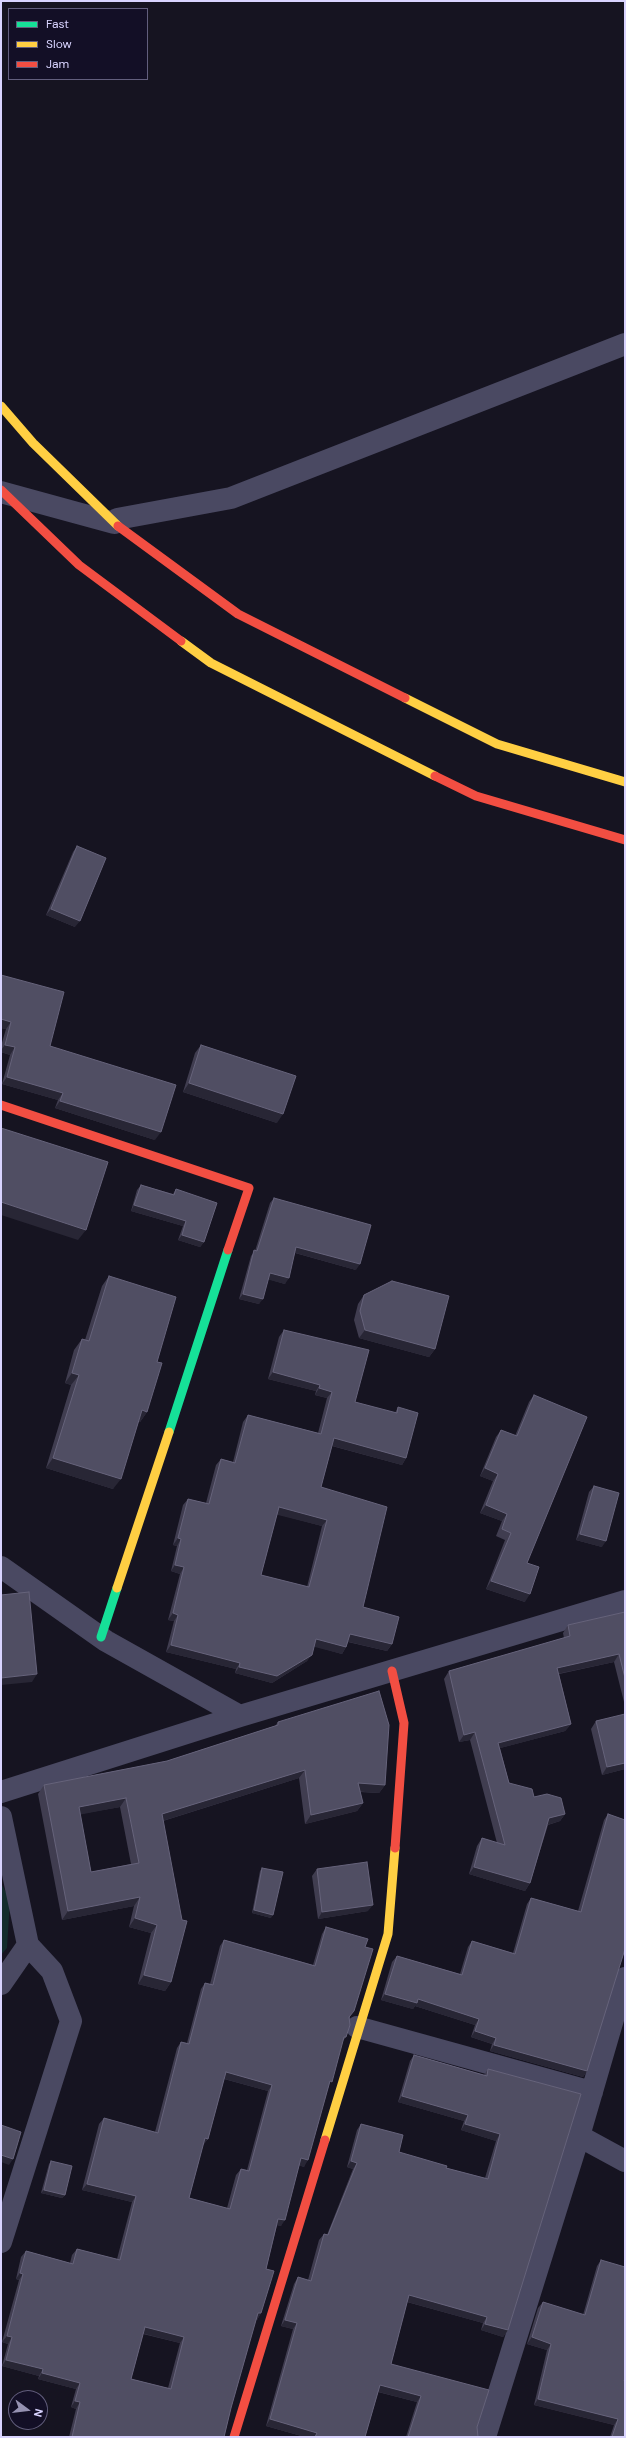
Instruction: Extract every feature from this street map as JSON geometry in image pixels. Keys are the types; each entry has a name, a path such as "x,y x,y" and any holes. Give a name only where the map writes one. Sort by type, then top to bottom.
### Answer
{"street":[{"path":"114,523 117,519 231,498 625,344"},
{"path":"1,406 33,443 114,523 238,614 497,744 625,782"},
{"path":"2,492 114,523"},
{"path":"2,492 79,565 211,663 476,796 625,840"},
{"path":"1,1105 249,1188 101,1637"},
{"path":"1,1567 101,1637 240,1716"},
{"path":"1,1792 240,1716 625,1601"},
{"path":"234,2437 357,2027 388,1934 404,1723 392,1671"},
{"path":"1,1817 28,1945 52,1971 71,2021 1,2242"},
{"path":"1,1984 28,1945"},
{"path":"485,2437 579,2136 625,1978"},
{"path":"357,2027 592,2092"},
{"path":"579,2136 625,2161"}],"green space":[{"path":"1,1883 10,1900 7,1948 1,1955"}],"building":[{"path":"77,846 106,858 80,921 51,909"},
{"path":"1,975 64,992 50,1046 176,1085 161,1132 60,1101 63,1093 7,1077 15,1047 5,1045 11,1022 1,1019"},
{"path":"201,1045 296,1076 283,1114 189,1083"},
{"path":"1,1128 108,1162 86,1230 1,1202"},
{"path":"141,1185 174,1195 176,1189 217,1203 204,1242 182,1235 186,1221 134,1205"},
{"path":"274,1198 371,1225 360,1264 296,1247 289,1278 270,1273 263,1299 243,1294 254,1250 257,1251"},
{"path":"109,1276 176,1297 157,1362 162,1363 147,1412 142,1410 121,1479 53,1458 79,1375 72,1373 82,1339 89,1341"},
{"path":"392,1281 449,1296 435,1349 365,1330 360,1311 364,1295"},
{"path":"284,1330 369,1350 355,1402 397,1413 398,1407 418,1413 406,1458 334,1438 321,1487 387,1507 363,1607 399,1617 392,1644 350,1634 346,1647 316,1639 312,1655 277,1676 239,1667 240,1663 171,1645 178,1615 173,1613 184,1567 175,1565 181,1539 178,1538 188,1499 209,1504 221,1459 235,1463 248,1415 321,1434 332,1392 319,1388 320,1385 273,1372","holes":["279,1507 327,1520 309,1587 261,1575"]},
{"path":"534,1395 587,1417 527,1563 539,1567 530,1594 491,1581 511,1533 502,1529 507,1514 486,1505 498,1474 485,1468 501,1430 517,1436"},
{"path":"594,1486 619,1493 606,1541 580,1534"},
{"path":"29,1592 37,1674 1,1678 1,1595"},
{"path":"625,1612 625,1678 619,1654 557,1668 571,1724 498,1743 509,1783 532,1789 534,1797 547,1794 561,1798 565,1814 549,1818 530,1883 474,1867 482,1838 505,1845 475,1732 464,1735 449,1671 570,1636 568,1625"},
{"path":"379,1691 389,1725 385,1785 358,1783 363,1803 311,1815 305,1770 162,1814 182,1920 187,1921 171,1982 144,1975 157,1925 135,1918 140,1897 68,1911 44,1785 167,1761 278,1725 278,1722","holes":["126,1798 139,1863 91,1872 79,1807"]},
{"path":"625,1714 625,1763 607,1767 596,1721"},
{"path":"608,1814 625,1820 625,1949 587,2071 494,2045 496,2038 475,2031 479,2019 418,1999 417,2003 385,1994 397,1956 462,1975 472,1941 515,1954 531,1898 581,1912"},
{"path":"367,1862 373,1905 322,1912 317,1869"},
{"path":"262,1868 283,1872 273,1915 254,1910"},
{"path":"326,1927 368,1939 365,1947 373,1949 354,2011 349,2017 350,2025 346,2037 344,2037 332,2082 330,2081 308,2160 301,2158 285,2220 278,2219 266,2269 274,2271 261,2313 258,2313 224,2437 72,2437 80,2402 75,2401 80,2383 42,2373 43,2369 6,2360 12,2337 7,2336 23,2274 20,2273 26,2251 73,2264 77,2249 120,2260 136,2196 87,2184 104,2118 158,2133 181,2042 189,2044 205,1983 213,1985 224,1940 315,1966","holes":["226,2072 272,2085 249,2171 241,2169 230,2209 189,2198 205,2138 208,2139","145,2327 184,2337 171,2389 131,2379"]},
{"path":"414,2055 487,2076 488,2069 581,2094 508,2330 485,2324 487,2317 409,2295 391,2364 489,2390 477,2427 478,2437 408,2437 421,2396 380,2385 365,2437 315,2437 317,2433 270,2419 297,2323 285,2320 298,2277 311,2281 324,2234 328,2235 357,2163 351,2161 361,2124 403,2135 399,2152 447,2166 446,2168 488,2179 500,2134 465,2124 468,2115 402,2096"},
{"path":"1,2125 21,2132 13,2159 1,2155"},
{"path":"51,2161 72,2166 65,2195 44,2190"},
{"path":"601,2260 625,2267 625,2437 612,2437 618,2419 538,2399 551,2344 532,2337 543,2302 585,2315"}],"traffic: fast":[{"path":"169,1432 228,1250"},
{"path":"101,1637 117,1588"}],"traffic: slow":[{"path":"1,406 33,443 118,526"},
{"path":"181,641 211,663 435,776"},
{"path":"405,698 497,744 625,782"},
{"path":"117,1588 169,1432"},
{"path":"325,2140 388,1934 395,1848"}],"traffic: jam":[{"path":"1,490 79,565 181,641"},
{"path":"118,526 238,614 405,698"},
{"path":"435,776 476,796 625,840"},
{"path":"1,1105 249,1188 228,1250"},
{"path":"392,1671 404,1723 395,1848"},
{"path":"234,2437 325,2140"}]}
